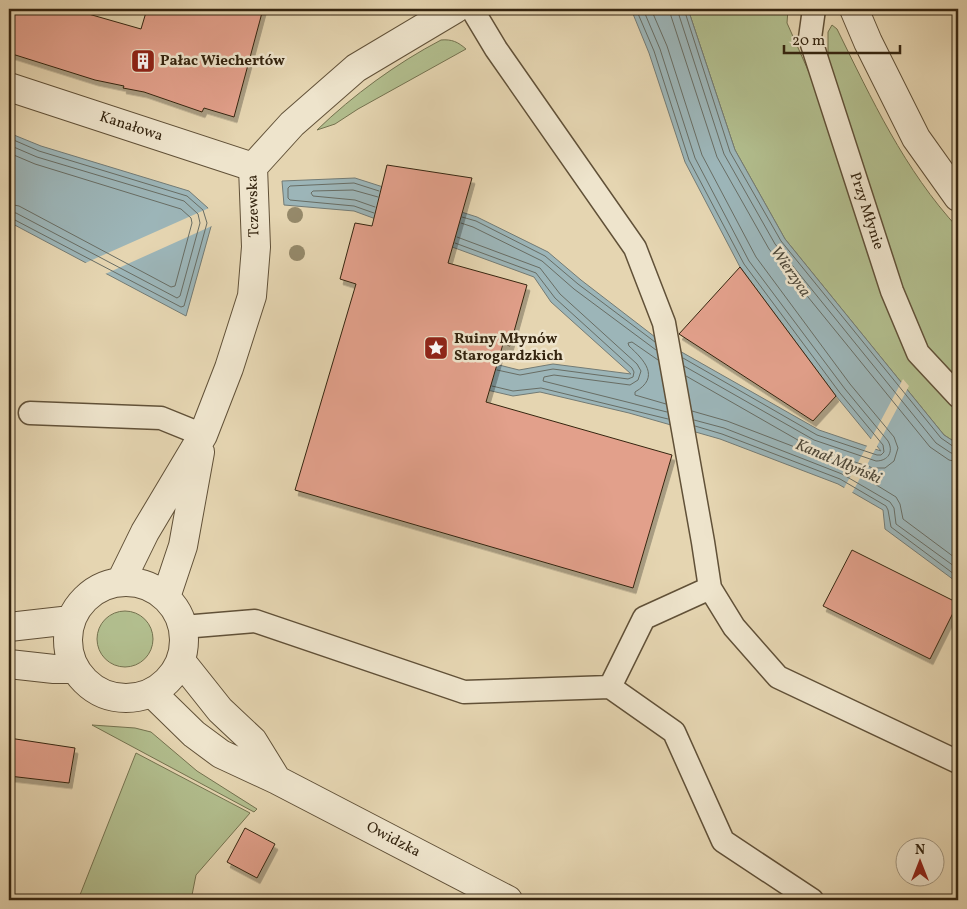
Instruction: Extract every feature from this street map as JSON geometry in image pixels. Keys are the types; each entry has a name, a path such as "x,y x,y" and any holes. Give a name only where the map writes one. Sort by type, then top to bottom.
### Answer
{"street":[{"name":"Tczewska","path":"121,581 145,532 203,435 229,368 252,296 256,246 253,167 292,124 356,68 455,9"},
{"path":"854,9 868,42 916,138 958,197"},
{"name":"Kanałowa","path":"9,87 253,167"},
{"name":"Tczewska","path":"166,597 183,546 203,435"},
{"path":"121,581 146,585 166,597 177,610 183,627 185,644 181,661 170,680 152,694 134,698 117,698 100,693 86,682 75,669 68,645 71,620 79,605 91,593 106,584 121,581"},
{"path":"9,627 71,620"},
{"name":"Owidzka","path":"181,661 220,710 252,742 277,780"},
{"path":"9,664 54,669 75,669"},
{"name":"Owidzka","path":"152,694 194,734 221,754 277,780 508,900"}],"lane":[{"path":"472,9 496,49 635,248 664,323 710,588 734,627 778,677 958,762"},
{"name":"Przy Młynie","path":"814,9 810,38 892,291 918,353 958,396"},
{"path":"30,413 161,418 203,435"},
{"path":"610,687 644,618 710,588"},
{"path":"183,627 255,621 464,692 610,687 674,732 723,841 812,900"}],"green space":[{"path":"688,9 788,9 787,23 820,97 828,56 828,32 832,25 837,29 876,107 905,158 939,206 958,228 958,444 944,435 785,239 735,150"},
{"path":"441,40 455,42 466,49 358,109 335,124 317,130 345,104 376,80"},
{"path":"119,611 131,611 141,615 149,623 153,639 149,655 141,663 131,667 119,667 109,663 101,655 97,645 97,633 101,623 109,615"},
{"path":"92,725 135,728 151,732 197,771 257,809 254,812"},
{"path":"136,753 250,813 196,875 191,900 78,900"}],"water":[{"path":"631,9 688,9 735,150 785,239 944,435 958,444 958,583 885,529 883,510 838,484 720,439 629,413 540,392 513,396 341,356 347,327 519,370 553,364 631,374 551,302 534,277 354,211 284,205 282,181 355,178 477,217 548,252 655,337 819,430 881,451 836,396 740,267 685,162 649,53"},
{"path":"9,133 41,146 189,191 208,208 212,223 186,316 9,222"}],"pier":[{"path":"209,208 214,225 103,275 83,264"},
{"path":"903,379 909,386 851,495 843,490 868,444 875,446 870,441"}],"building":[{"name":"Pałac Wiechertów","path":"14,9 71,9 141,29 147,9 263,9 234,117 204,108 202,112 144,92 95,80 9,53 9,28"},
{"path":"387,165 472,178 448,263 527,285 510,346 503,344 486,402 672,455 633,588 295,490 356,284 340,279 355,223 372,226"},
{"path":"740,267 836,396 813,421 679,334"},
{"path":"852,550 958,603 930,659 823,606"},
{"path":"9,738 75,748 69,783 9,776"},
{"path":"245,828 275,844 257,878 227,862"}],"place":[{"name":"Pałac Wiechertów","path":"143,61"},
{"name":"Ruiny Młynów Starogardzkich","path":"436,348"}],"water label":[{"name":"Wierzyca","path":"790,272"},
{"name":"Kanał Młyński","path":"838,462"}]}
